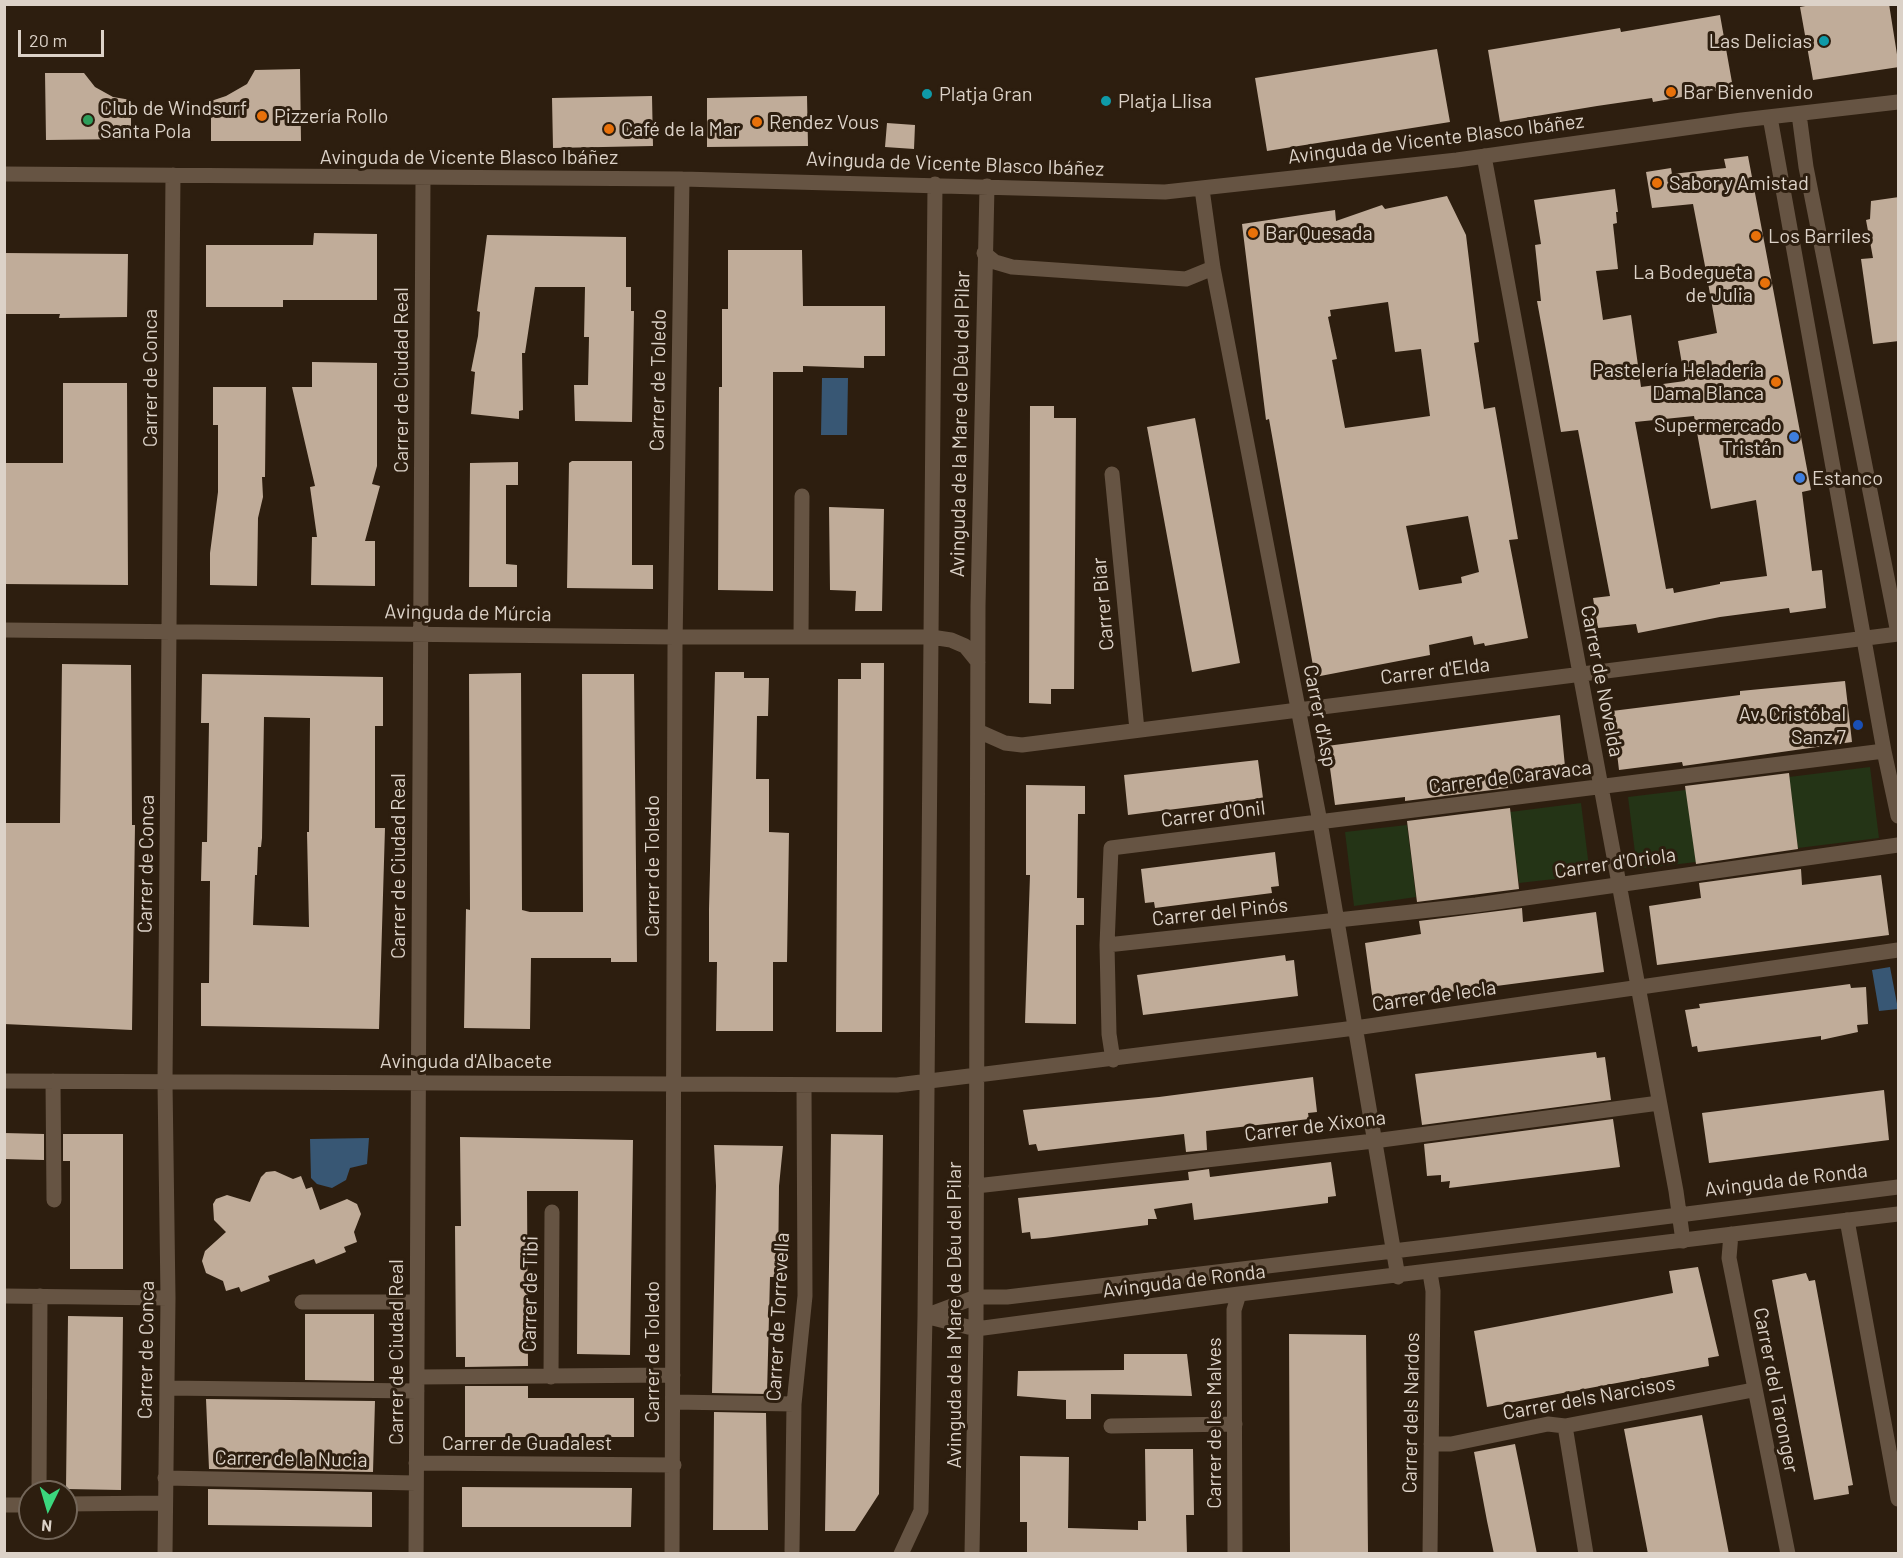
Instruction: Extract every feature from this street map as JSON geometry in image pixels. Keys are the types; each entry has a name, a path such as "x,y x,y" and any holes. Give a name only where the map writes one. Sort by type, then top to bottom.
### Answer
{"street":[{"name":"Avinguda de Vicente Blasco Ibáñez","path":"4,174 682,178 1165,192 1484,156 1899,102"},
{"path":"1799,114 1806,167 1899,633"},
{"path":"1770,117 1884,751 1899,816"},
{"name":"Carrer de Novelda","path":"1484,156 1679,1215"},
{"name":"Carrer de Conca","path":"165,1554 168,1298 165,1082 173,175"},
{"name":"Carrer de Ciudad Real","path":"416,1554 423,178"},
{"name":"Carrer de Toledo","path":"672,1554 674,1465 671,1084 682,178"},
{"name":"Avinguda de la Mare de Déu del Pilar","path":"901,1554 921,1511 926,1316 935,184"},
{"name":"Avinguda de la Mare de Déu del Pilar","path":"972,1554 976,1329 978,662 987,186"},
{"name":"Carrer d'Asp","path":"1202,189 1213,268 1296,710 1320,822 1394,1251"},
{"path":"984,253 995,262 1012,267 1186,279 1213,268"},
{"name":"Carrer Biar","path":"1112,474 1137,730"},
{"path":"801,637 802,496"},
{"name":"Avinguda de Múrcia","path":"4,630 675,637 930,637"},
{"name":"Carrer d'Elda","path":"978,731 1005,743 1022,745 1899,633"},
{"path":"930,637 951,640 965,646 978,662"},
{"name":"Carrer de Caravaca","path":"1320,822 1884,751"},
{"name":"Carrer d'Onil","path":"1107,945 1111,848 1320,822"},
{"name":"Carrer d'Oriola","path":"1337,921 1899,845"},
{"name":"Carrer del Pinós","path":"1107,945 1337,921"},
{"path":"1107,945 1109,1034 1113,1060"},
{"name":"Carrer de Iecla","path":"975,1077 1355,1028 1899,950"},
{"path":"927,1081 975,1077"},
{"name":"Avinguda d'Albacete","path":"4,1081 897,1085 927,1081"},
{"path":"53,1081 54,1200"},
{"name":"Carrer de Torrevella","path":"792,1551 794,1404 804,1296 804,1085"},
{"name":"Carrer de Xixona","path":"976,1186 1374,1141 1659,1103"},
{"name":"Avinguda de Ronda","path":"926,1316 976,1298 1007,1297 1394,1251 1899,1187"},
{"name":"Carrer de Tibi","path":"551,1377 552,1212"},
{"name":"Avinguda de Ronda","path":"976,1329 1239,1294 1430,1273 1899,1214"},
{"path":"1679,1215 1683,1241"},
{"path":"1848,1220 1899,1499"},
{"name":"Carrer del Taronger","path":"1731,1234 1729,1258 1753,1390 1788,1554"},
{"path":"1394,1251 1398,1276"},
{"name":"Carrer dels Nardos","path":"1430,1273 1433,1291 1430,1554"},
{"name":"Carrer de les Malves","path":"1235,1554 1234,1310 1239,1294"},
{"path":"4,1296 168,1298"},
{"path":"39,1296 39,1480"},
{"path":"302,1302 417,1302"},
{"path":"926,1316 976,1329"},
{"path":"167,1388 417,1384 551,1377 673,1375"},
{"name":"Carrer dels Narcisos","path":"1431,1444 1450,1444 1548,1424 1565,1426 1753,1390"},
{"path":"673,1402 794,1404"},
{"path":"1111,1426 1235,1424"},
{"path":"1565,1426 1586,1554"},
{"name":"Carrer de Guadalest","path":"416,1463 674,1465"},
{"name":"Carrer de la Nucia","path":"165,1478 416,1483"},
{"path":"78,1504 164,1503"}],"green space":[{"path":"1870,767 1879,838 1798,848 1789,777"},
{"path":"1686,790 1696,862 1637,869 1628,797"},
{"path":"1581,803 1590,875 1519,883 1510,812"},
{"path":"1407,825 1416,897 1354,906 1345,832"}],"water":[{"path":"822,378 848,378 847,435 821,435"},
{"path":"1890,967 1898,1009 1879,1011 1872,970"},
{"path":"369,1138 367,1164 350,1168 346,1180 332,1188 317,1184 311,1178 310,1139"}],"building":[{"path":"1816,4 1889,4 1899,67 1813,80 1800,7"},
{"path":"1720,15 1733,88 1653,102 1652,98 1500,122 1488,50 1620,28 1621,32"},
{"path":"1437,49 1450,122 1267,151 1255,78"},
{"path":"300,69 301,141 211,141 211,101 226,96 247,84 255,70"},
{"name":"Club de Windsurf Santa Pola","path":"45,73 84,73 95,87 113,97 131,100 131,139 46,140"},
{"path":"652,96 653,146 553,148 552,98"},
{"path":"807,96 808,146 707,147 707,98"},
{"path":"887,123 915,125 914,149 885,147"},
{"path":"1748,156 1811,490 1802,492 1812,571 1822,570 1826,608 1790,613 1789,608 1720,617 1638,633 1636,624 1598,628 1593,598 1610,596 1578,430 1561,432 1537,301 1541,301 1535,245 1541,244 1534,200 1615,189 1618,212 1616,212 1617,223 1613,224 1618,269 1596,271 1603,320 1631,315 1641,387 1685,381 1678,341 1717,333 1705,266 1693,204 1652,208 1646,172 1671,168 1672,174 1726,168 1724,159","holes":["1694,416 1711,509 1756,500 1767,576 1720,582 1720,584 1674,593 1673,588 1666,589 1635,422"]},
{"path":"1447,196 1466,235 1479,342 1474,343 1484,409 1495,407 1518,539 1509,540 1528,638 1485,646 1484,643 1474,645 1472,636 1429,645 1430,655 1315,677 1269,419 1266,420 1242,224 1335,210 1336,221 1382,205 1385,209","holes":["1388,302 1395,352 1421,349 1430,416 1345,428 1332,360 1337,359 1328,317 1331,316 1330,310","1468,516 1479,572 1461,577 1462,583 1419,590 1406,526"]},
{"path":"1899,197 1899,341 1873,344 1861,259 1873,258 1866,220 1870,219 1871,201"},
{"path":"314,233 377,234 377,300 283,300 283,307 206,307 206,245 313,245"},
{"path":"487,235 626,237 626,287 631,287 631,311 634,311 632,422 575,421 574,385 588,385 589,337 584,337 585,287 535,287 525,353 522,353 523,410 519,411 519,419 471,414 475,372 471,371 478,336 480,312 477,311"},
{"path":"728,250 802,250 803,306 885,306 885,356 864,356 864,368 803,366 803,372 773,372 773,591 718,590 719,387 722,387 722,309 728,309"},
{"path":"4,253 128,254 127,317 59,318 60,314 4,314"},
{"path":"312,362 377,363 377,466 372,484 380,486 365,541 375,541 375,586 311,585 312,537 317,537 310,487 315,486 292,387 312,387"},
{"path":"63,383 127,383 128,585 4,584 4,463 63,463"},
{"path":"213,387 266,387 265,477 262,477 263,497 258,518 257,586 210,585 210,553 218,492 218,425 213,425"},
{"path":"1030,406 1054,406 1054,418 1076,418 1074,689 1051,689 1051,704 1029,703"},
{"path":"1195,418 1240,663 1192,672 1147,427"},
{"path":"572,461 632,461 632,565 653,565 653,589 567,588 569,463"},
{"path":"518,462 518,485 506,485 506,564 517,565 517,587 469,587 470,463"},
{"path":"829,507 884,509 882,611 855,611 856,591 830,590"},
{"path":"861,663 884,663 882,1032 836,1032 838,679 861,679"},
{"path":"62,664 131,665 132,825 135,825 132,1030 4,1024 4,823 60,823"},
{"path":"715,672 744,672 744,678 769,678 768,716 757,716 756,779 769,779 769,832 789,833 787,962 773,962 773,1031 716,1031 717,962 709,962"},
{"path":"521,673 522,910 530,912 583,912 582,674 634,674 637,962 611,962 611,958 531,958 530,1029 464,1028 466,909 470,910 469,674"},
{"path":"202,674 383,677 383,726 375,726 375,828 385,828 379,1029 201,1026 201,983 209,983 210,881 201,881 202,842 207,842 209,723 201,723","holes":["264,717 310,718 309,832 307,832 309,927 253,925 255,875 257,875 258,847 261,847 262,838"]},
{"path":"1845,681 1852,742 1683,766 1682,762 1619,770 1612,711 1740,695 1740,691"},
{"path":"1560,715 1566,777 1508,784 1508,788 1405,801 1405,797 1335,805 1327,746"},
{"path":"1258,760 1263,798 1128,815 1124,775"},
{"path":"1789,773 1798,849 1696,864 1685,786"},
{"path":"1026,785 1085,786 1085,814 1078,814 1077,898 1084,898 1084,925 1076,925 1076,1024 1025,1023 1030,875 1026,875"},
{"path":"1510,808 1519,889 1417,902 1407,821"},
{"path":"1275,852 1279,886 1271,887 1272,893 1155,908 1154,902 1145,903 1141,869"},
{"path":"1801,869 1802,885 1881,875 1889,935 1657,965 1649,906 1701,898 1699,883"},
{"path":"1522,908 1523,922 1596,912 1604,972 1373,1002 1365,943 1421,934 1419,921"},
{"path":"1285,955 1286,961 1294,960 1298,996 1143,1015 1137,975"},
{"path":"1850,984 1851,988 1866,987 1868,1024 1857,1025 1858,1032 1821,1040 1821,1036 1698,1052 1697,1046 1692,1047 1685,1010 1700,1008 1699,1004"},
{"path":"1596,1052 1597,1058 1605,1057 1611,1100 1422,1125 1415,1074"},
{"path":"1313,1077 1317,1112 1308,1113 1309,1119 1206,1131 1207,1150 1186,1152 1184,1134 1038,1151 1036,1144 1029,1145 1023,1110 1159,1097"},
{"path":"1884,1090 1889,1140 1709,1163 1702,1113"},
{"path":"1613,1119 1620,1167 1449,1188 1450,1181 1441,1182 1441,1175 1427,1176 1424,1144"},
{"path":"4,1133 44,1134 44,1160 4,1159"},
{"path":"63,1134 123,1134 123,1269 70,1269 70,1161 63,1161"},
{"path":"831,1134 883,1135 879,1494 855,1531 825,1531"},
{"path":"460,1137 633,1140 630,1355 577,1354 578,1191 527,1191 528,1366 465,1367 465,1357 456,1357 455,1226 461,1226"},
{"path":"714,1145 783,1146 779,1186 778,1277 770,1277 767,1394 712,1393 716,1186"},
{"path":"1331,1162 1336,1196 1328,1197 1328,1203 1194,1220 1192,1203 1154,1209 1157,1219 1148,1219 1148,1225 1031,1239 1030,1232 1022,1233 1018,1198 1189,1180 1188,1172 1209,1169 1210,1177"},
{"path":"275,1171 293,1179 301,1176 306,1189 312,1187 320,1210 347,1199 357,1204 361,1214 354,1232 357,1242 344,1247 346,1252 316,1264 314,1259 268,1276 270,1281 241,1292 239,1287 226,1291 223,1281 206,1273 202,1261 205,1251 226,1232 214,1220 213,1204 216,1199 227,1195 250,1202 261,1177 266,1172"},
{"path":"1698,1267 1719,1356 1708,1358 1709,1366 1487,1407 1474,1331 1673,1293 1669,1271"},
{"path":"1806,1273 1809,1281 1815,1280 1853,1485 1848,1486 1849,1494 1814,1500 1772,1280"},
{"path":"305,1314 374,1314 374,1381 305,1380"},
{"path":"68,1316 123,1317 121,1490 78,1489 78,1480 66,1480"},
{"path":"1289,1334 1366,1335 1368,1554 1290,1554"},
{"path":"1124,1354 1187,1354 1192,1396 1091,1394 1091,1419 1066,1419 1066,1400 1017,1396 1018,1371 1124,1370"},
{"path":"465,1386 528,1386 528,1398 634,1398 634,1437 465,1437"},
{"path":"206,1399 375,1401 373,1472 209,1469"},
{"path":"714,1412 766,1413 768,1530 713,1530"},
{"path":"1702,1415 1729,1554 1648,1554 1624,1429"},
{"path":"1515,1444 1537,1554 1494,1554 1487,1521 1474,1452"},
{"path":"1145,1449 1193,1449 1194,1515 1186,1515 1187,1554 1027,1554 1027,1522 1020,1522 1020,1456 1069,1457 1068,1528 1138,1530 1138,1521 1146,1521"},
{"path":"462,1487 632,1488 631,1527 462,1527"},
{"path":"208,1489 372,1492 372,1527 208,1525"}],"place":[{"name":"Las Delicias","path":"1824,41"},
{"name":"Bar Bienvenido","path":"1671,92"},
{"name":"Platja Gran","path":"927,94"},
{"name":"Platja Llisa","path":"1106,101"},
{"name":"Pizzería Rollo","path":"262,116"},
{"name":"Club de Windsurf Santa Pola","path":"88,120"},
{"name":"Rendez Vous","path":"757,122"},
{"name":"Café de la Mar","path":"609,129"},
{"name":"Sabor y Amistad","path":"1657,183"},
{"name":"Bar Quesada","path":"1253,233"},
{"name":"Los Barriles","path":"1756,236"},
{"name":"La Bodegueta de Julia","path":"1765,283"},
{"name":"Pastelería Heladería Dama Blanca","path":"1776,382"},
{"name":"Supermercado Tristán","path":"1794,437"},
{"name":"Estanco","path":"1800,478"},
{"name":"Av. Cristóbal Sanz 7","path":"1858,725"}]}
